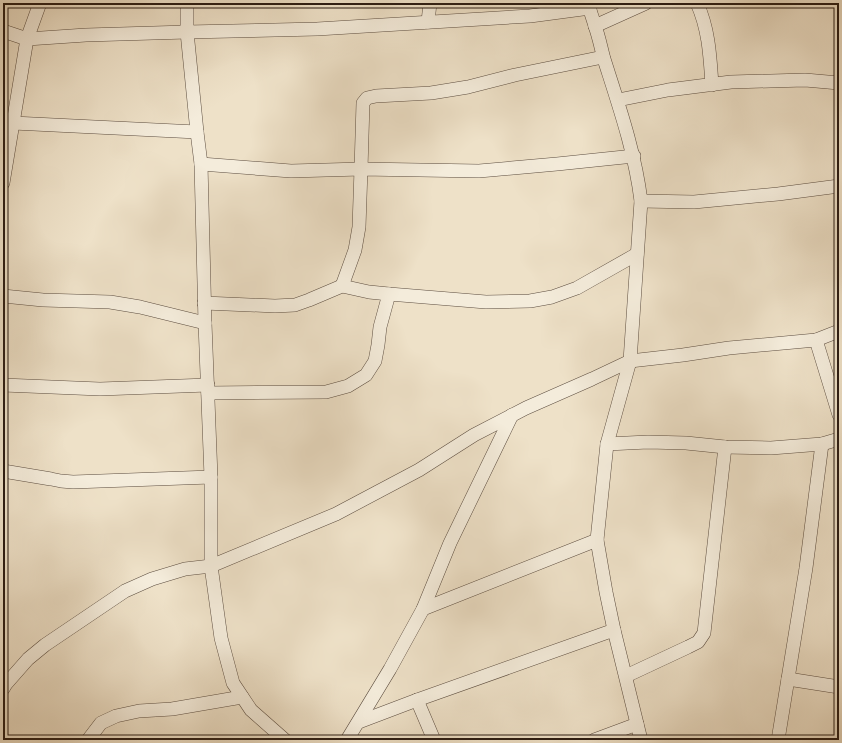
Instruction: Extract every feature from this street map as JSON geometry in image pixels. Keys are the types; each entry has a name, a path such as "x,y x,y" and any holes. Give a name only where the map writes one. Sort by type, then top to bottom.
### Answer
{"street":[{"path":"3,183 8,122 26,39 40,3"},
{"path":"187,3 187,32 201,164 204,304 211,476 211,566 221,638 233,683 251,710 285,740"},
{"path":"428,22 430,3"},
{"path":"595,26 646,3"},
{"path":"697,3 702,15 710,49 712,85"},
{"path":"3,31 26,39 86,35 317,29 530,16 589,6 603,57 618,100 634,156 641,201 630,361 607,444 597,540 614,630 641,740"},
{"path":"342,286 355,250 359,227 363,103 367,98 376,96 431,93 468,88 515,75 603,57"},
{"path":"618,100 668,90 731,82 805,80 839,83"},
{"path":"8,122 197,132"},
{"path":"201,164 291,171 361,169 479,171 634,156"},
{"path":"641,201 694,202 778,194 839,186"},
{"path":"204,304 275,306 296,305 342,286 369,292 486,302 530,301 552,297 578,288 637,254"},
{"path":"3,385 100,389 208,389 326,392 348,386 366,375 375,360 380,327 389,294"},
{"path":"3,296 43,300 110,302 140,307 205,323"},
{"path":"3,689 28,659 45,644 125,592 152,578 184,569 211,566 336,514 419,470 474,435 512,415 630,361 729,348 816,340 839,331"},
{"path":"816,340 839,415"},
{"path":"347,740 390,669 423,609 450,543 512,415"},
{"path":"607,444 648,442 686,443 724,447 770,448 822,444 839,439"},
{"path":"778,740 806,568 822,444"},
{"path":"626,676 688,648 698,642 704,633 724,447"},
{"path":"3,471 73,482 211,476"},
{"path":"423,609 597,540"},
{"path":"359,722 416,700 614,630"},
{"path":"788,679 839,687"},
{"path":"88,740 100,723 116,716 139,711 172,709 242,697"},
{"path":"416,700 434,740"},
{"path":"594,740 638,724"}]}
